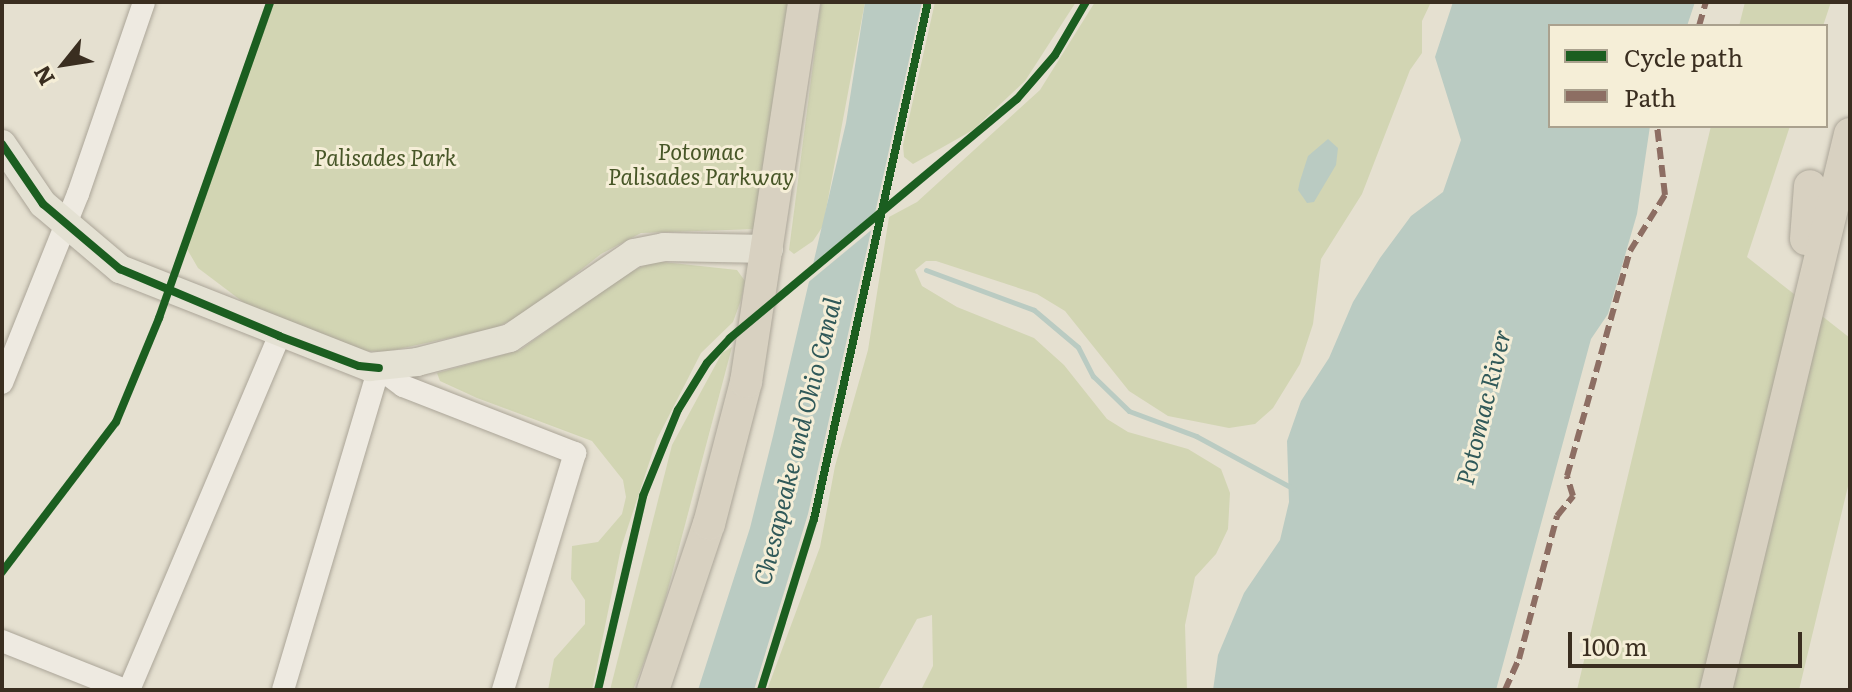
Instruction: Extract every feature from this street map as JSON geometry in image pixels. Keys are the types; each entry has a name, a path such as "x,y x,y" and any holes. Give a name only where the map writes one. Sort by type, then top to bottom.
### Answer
{"highway":[{"path":"653,690 730,454 769,249 804,2"},
{"path":"1716,690 1812,280 1850,134"},
{"path":"1810,186 1805,231 1812,280"},
{"path":"1739,690 1850,209"}],"main road":[{"path":"2,144 32,192 65,227 134,277 359,366 379,368 510,338 634,253 664,247 769,249"}],"street":[{"path":"2,383 65,227 144,2"},
{"path":"2,641 127,690 279,336"},
{"path":"283,690 379,368 403,386 575,453 503,690"}],"green space":[{"name":"Palisades Park","path":"274,2 791,2 755,229 641,233 601,254 528,312 495,328 385,352 353,350 255,311 198,268 187,249"},
{"path":"821,2 865,2 823,226 813,241 794,254 789,250"},
{"path":"935,2 1076,2 1025,81 973,130 913,164 904,157 903,145"},
{"path":"1095,2 1431,2 1422,21 1422,53 1410,70 1362,194 1321,259 1313,324 1300,364 1273,408 1255,424 1229,428 1168,416 1129,391 1065,311 1037,294 936,261 926,261 915,270 922,286 957,307 1034,338 1064,365 1107,419 1128,432 1188,449 1221,469 1230,493 1228,529 1216,554 1195,577 1185,625 1187,690 921,690 933,666 932,615 917,619 878,690 767,690 820,547 835,466 868,350 889,217 917,202 1040,90"},
{"path":"1745,2 1831,2 1824,24 1740,24"},
{"path":"1711,128 1789,128 1747,257 1850,338 1850,478 1799,690 1577,690"},
{"path":"654,261 737,270 745,281 741,300 733,322 701,353 657,439 621,548 592,690 548,690 554,659 585,624 585,600 571,579 572,546 598,542 622,514 626,497 623,480 592,441 477,398 440,381 437,373 520,350 628,273"},
{"path":"732,347 658,627 633,690 610,690 672,445 722,353"}],"water":[{"name":"Chesapeake and Ohio Canal","path":"865,2 922,2 808,514 754,690 698,690 750,528 773,436 846,123"},
{"name":"Potomac River","path":"1453,2 1695,2 1688,24 1548,24 1548,128 1650,128 1637,214 1608,314 1591,339 1496,690 1213,690 1218,655 1244,593 1280,540 1289,502 1287,441 1301,401 1329,358 1353,302 1380,258 1411,216 1443,192 1461,140 1435,57"},
{"path":"1328,139 1338,148 1336,165 1314,202 1307,203 1298,190 1308,156"}],"pier":[{"path":"880,208 875,227 805,285 810,266"}],"waterway":[{"path":"926,270 1034,310 1078,347 1093,376 1129,411 1196,436 1294,489"}],"marked path":[{"path":"1700,24 1706,2"},
{"path":"1505,690 1519,659 1557,516 1573,496 1567,476 1630,251 1665,195 1657,128"}],"cycle path":[{"path":"2,572 116,422 159,318 270,2"},
{"path":"761,690 814,519 928,2"},
{"path":"598,690 643,496 678,410 707,363 730,338 1017,99 1055,55 1086,2"},
{"path":"2,144 43,204 120,269 279,336 359,366 379,368"}],"park label":[{"name":"Potomac Palisades Parkway","path":"701,162"}]}
